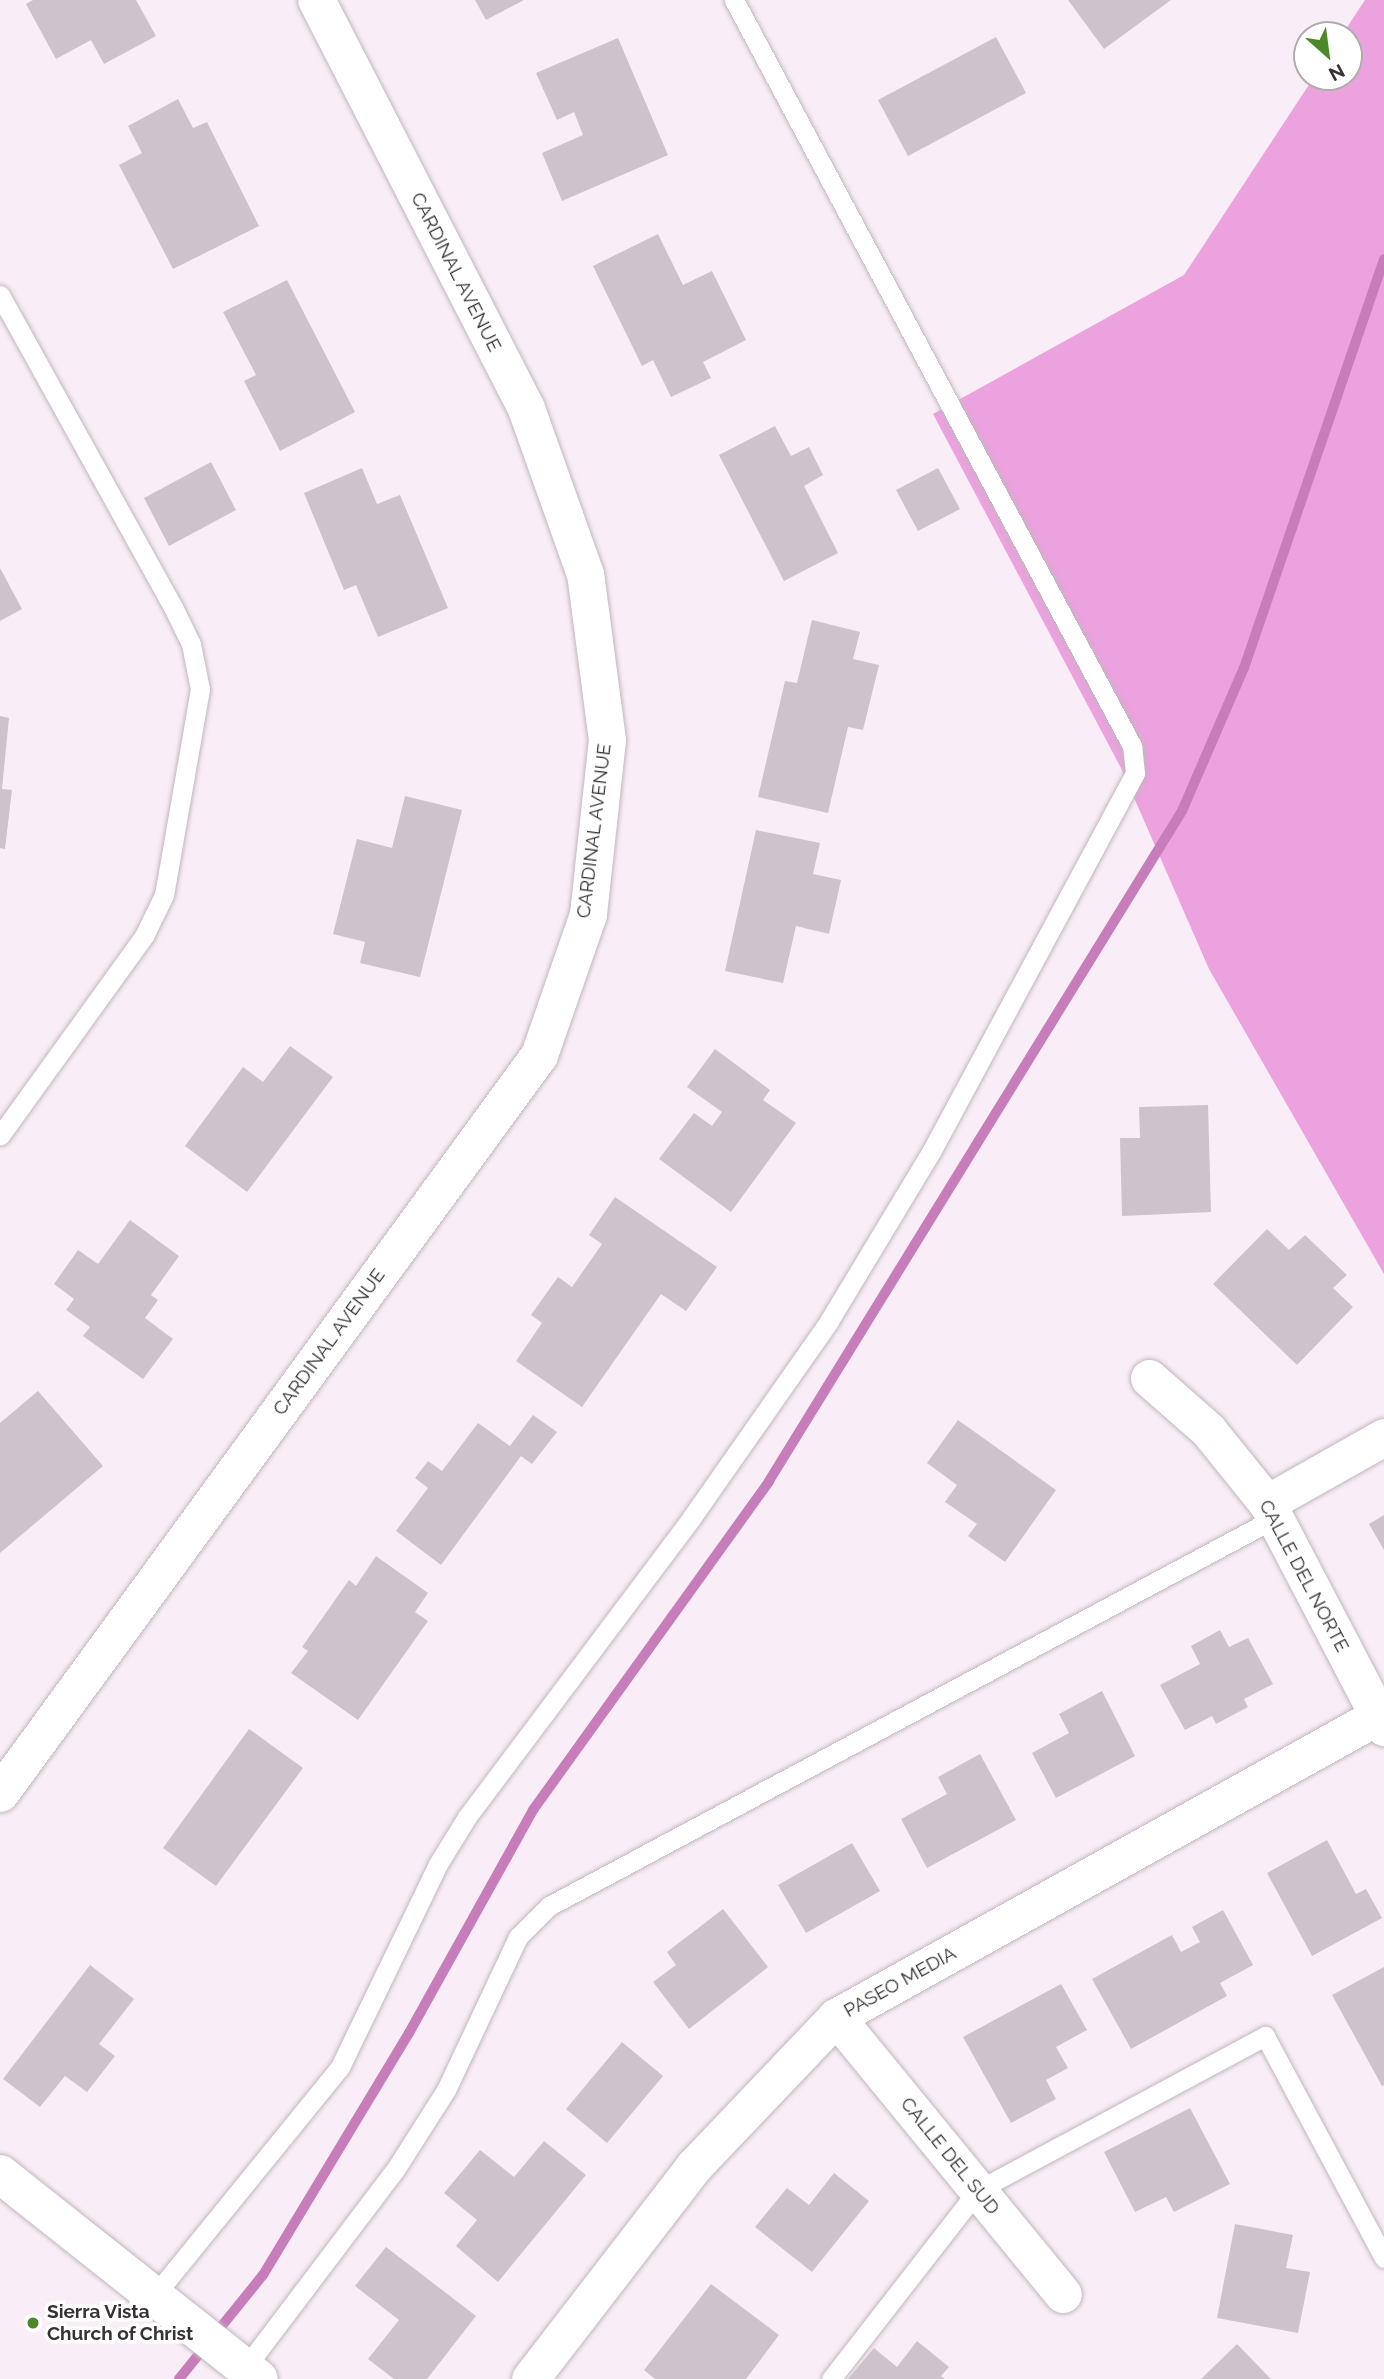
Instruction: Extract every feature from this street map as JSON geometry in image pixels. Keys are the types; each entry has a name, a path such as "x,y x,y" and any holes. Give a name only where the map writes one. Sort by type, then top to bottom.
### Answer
{"street":[{"name":"CARDINAL AVENUE","path":"0,1793 539,1055 588,914 607,740 585,574 526,408 316,0"},
{"name":"CALLE DEL NORTE","path":"1149,1378 1208,1430 1271,1510 1381,1722"},
{"path":"1271,1510 1384,1437"},
{"name":"PASEO MEDIA","path":"530,2379 694,2165 836,2017 1381,1722"},
{"name":"CALLE DEL SUD","path":"836,2017 1063,2294"},
{"path":"0,2174 252,2374"}],"lane":[{"path":"154,2296 340,2067 438,1864 467,1816 692,1517 829,1321 932,1152 1135,773 1132,746 734,0"},
{"path":"0,295 179,620 191,644 200,689 164,895 144,936 0,1136"},
{"path":"252,2374 395,2170 446,2090 518,1937 549,1906 1271,1510"},
{"path":"831,2379 978,2190 1265,2036 1384,2258"}],"shaded area":[{"path":"1365,0 1384,0 1384,1274 1209,969 1121,768 933,414 1184,275 1305,91 1363,91 1363,21 1351,21"}],"building":[{"path":"33,0 136,0 156,36 104,64 91,40 56,59 26,4"},
{"path":"475,0 524,0 486,20"},
{"path":"1068,0 1171,0 1104,49"},
{"path":"996,37 1026,93 908,156 878,100"},
{"path":"618,38 668,155 562,201 542,153 583,135 574,112 557,120 536,73"},
{"path":"178,99 193,128 207,122 259,226 173,269 119,165 142,153 128,126"},
{"path":"658,234 683,285 712,271 746,340 703,362 711,378 671,397 653,360 642,366 593,266"},
{"path":"287,280 355,412 280,451 244,381 256,375 223,312"},
{"path":"775,426 791,456 809,447 823,475 804,486 838,553 784,581 719,455"},
{"path":"211,462 236,510 169,546 144,498"},
{"path":"362,468 377,504 400,495 448,608 378,637 356,585 344,590 304,493"},
{"path":"938,468 960,509 918,531 896,490"},
{"path":"0,568 22,609 0,621"},
{"path":"812,620 860,632 853,659 879,665 863,730 848,727 828,813 758,797 785,681 797,683"},
{"path":"0,716 9,718 2,789 12,790 5,849 0,848"},
{"path":"405,796 462,810 420,977 360,963 365,942 333,934 357,839 392,848"},
{"path":"756,830 820,843 813,874 841,880 829,934 796,926 783,983 725,971"},
{"path":"290,1046 333,1077 247,1192 185,1146 243,1067 263,1082"},
{"path":"715,1049 770,1090 763,1100 796,1123 731,1212 659,1159 694,1113 712,1126 722,1112 687,1087"},
{"path":"1208,1105 1211,1212 1122,1216 1120,1138 1140,1138 1139,1107"},
{"path":"615,1197 717,1267 686,1311 661,1294 582,1407 516,1361 542,1323 531,1315 558,1277 572,1287 602,1244 589,1235"},
{"path":"130,1220 179,1256 151,1295 158,1300 145,1318 173,1339 143,1379 83,1336 90,1327 66,1310 74,1299 54,1284 78,1250 98,1264"},
{"path":"1267,1229 1289,1250 1305,1235 1347,1275 1333,1288 1353,1307 1297,1365 1213,1284"},
{"path":"38,1391 103,1466 0,1553 0,1423"},
{"path":"533,1415 557,1432 532,1464 521,1456 441,1565 396,1531 428,1488 415,1478 428,1461 442,1471 478,1423 510,1446"},
{"path":"958,1420 1056,1490 1005,1562 968,1536 977,1524 945,1502 957,1485 927,1463"},
{"path":"1384,1515 1384,1550 1369,1524"},
{"path":"376,1556 428,1593 415,1612 428,1621 358,1720 291,1673 308,1651 302,1647 349,1580 356,1586"},
{"path":"1220,1630 1229,1647 1248,1638 1273,1684 1244,1699 1248,1707 1216,1724 1212,1716 1185,1730 1160,1685 1200,1664 1191,1646"},
{"path":"1102,1691 1135,1756 1056,1798 1032,1753 1069,1733 1059,1714"},
{"path":"249,1729 303,1768 216,1886 163,1848"},
{"path":"980,1754 1016,1820 927,1868 901,1819 947,1794 938,1777"},
{"path":"1327,1840 1356,1894 1366,1889 1382,1918 1312,1956 1267,1873"},
{"path":"852,1843 880,1891 806,1933 778,1885"},
{"path":"723,1909 768,1967 689,2029 653,1982 676,1965 667,1952"},
{"path":"1223,1910 1253,1965 1220,1983 1227,1996 1131,2049 1092,1979 1172,1935 1181,1952 1200,1942 1192,1927"},
{"path":"90,1965 134,1999 99,2044 115,2056 87,2092 65,2076 40,2107 3,2079"},
{"path":"1384,1967 1384,2085 1382,2086 1332,1995"},
{"path":"1061,1984 1087,2030 1056,2047 1068,2068 1046,2080 1056,2099 1011,2123 963,2037"},
{"path":"622,2042 663,2076 607,2143 566,2109"},
{"path":"1190,2108 1230,2184 1174,2212 1166,2197 1135,2212 1104,2152"},
{"path":"544,2141 586,2175 498,2282 456,2246 477,2220 444,2193 480,2150 514,2177"},
{"path":"834,2173 869,2201 812,2272 755,2227 787,2188 809,2205"},
{"path":"1235,2224 1293,2235 1286,2268 1310,2272 1298,2333 1217,2318"},
{"path":"386,2247 476,2316 427,2379 394,2379 368,2359 399,2320 355,2286"},
{"path":"711,2284 779,2335 746,2379 655,2379 644,2370"},
{"path":"917,2341 949,2367 941,2376 945,2379 848,2379 874,2348 897,2367"},
{"path":"1237,2344 1271,2379 1201,2379"}],"waterway":[{"path":"179,2379 263,2275 409,2033 533,1810 769,1481 1182,811 1244,668 1384,259"}],"place":[{"name":"Sierra Vista Church of Christ","path":"33,2323"}]}
